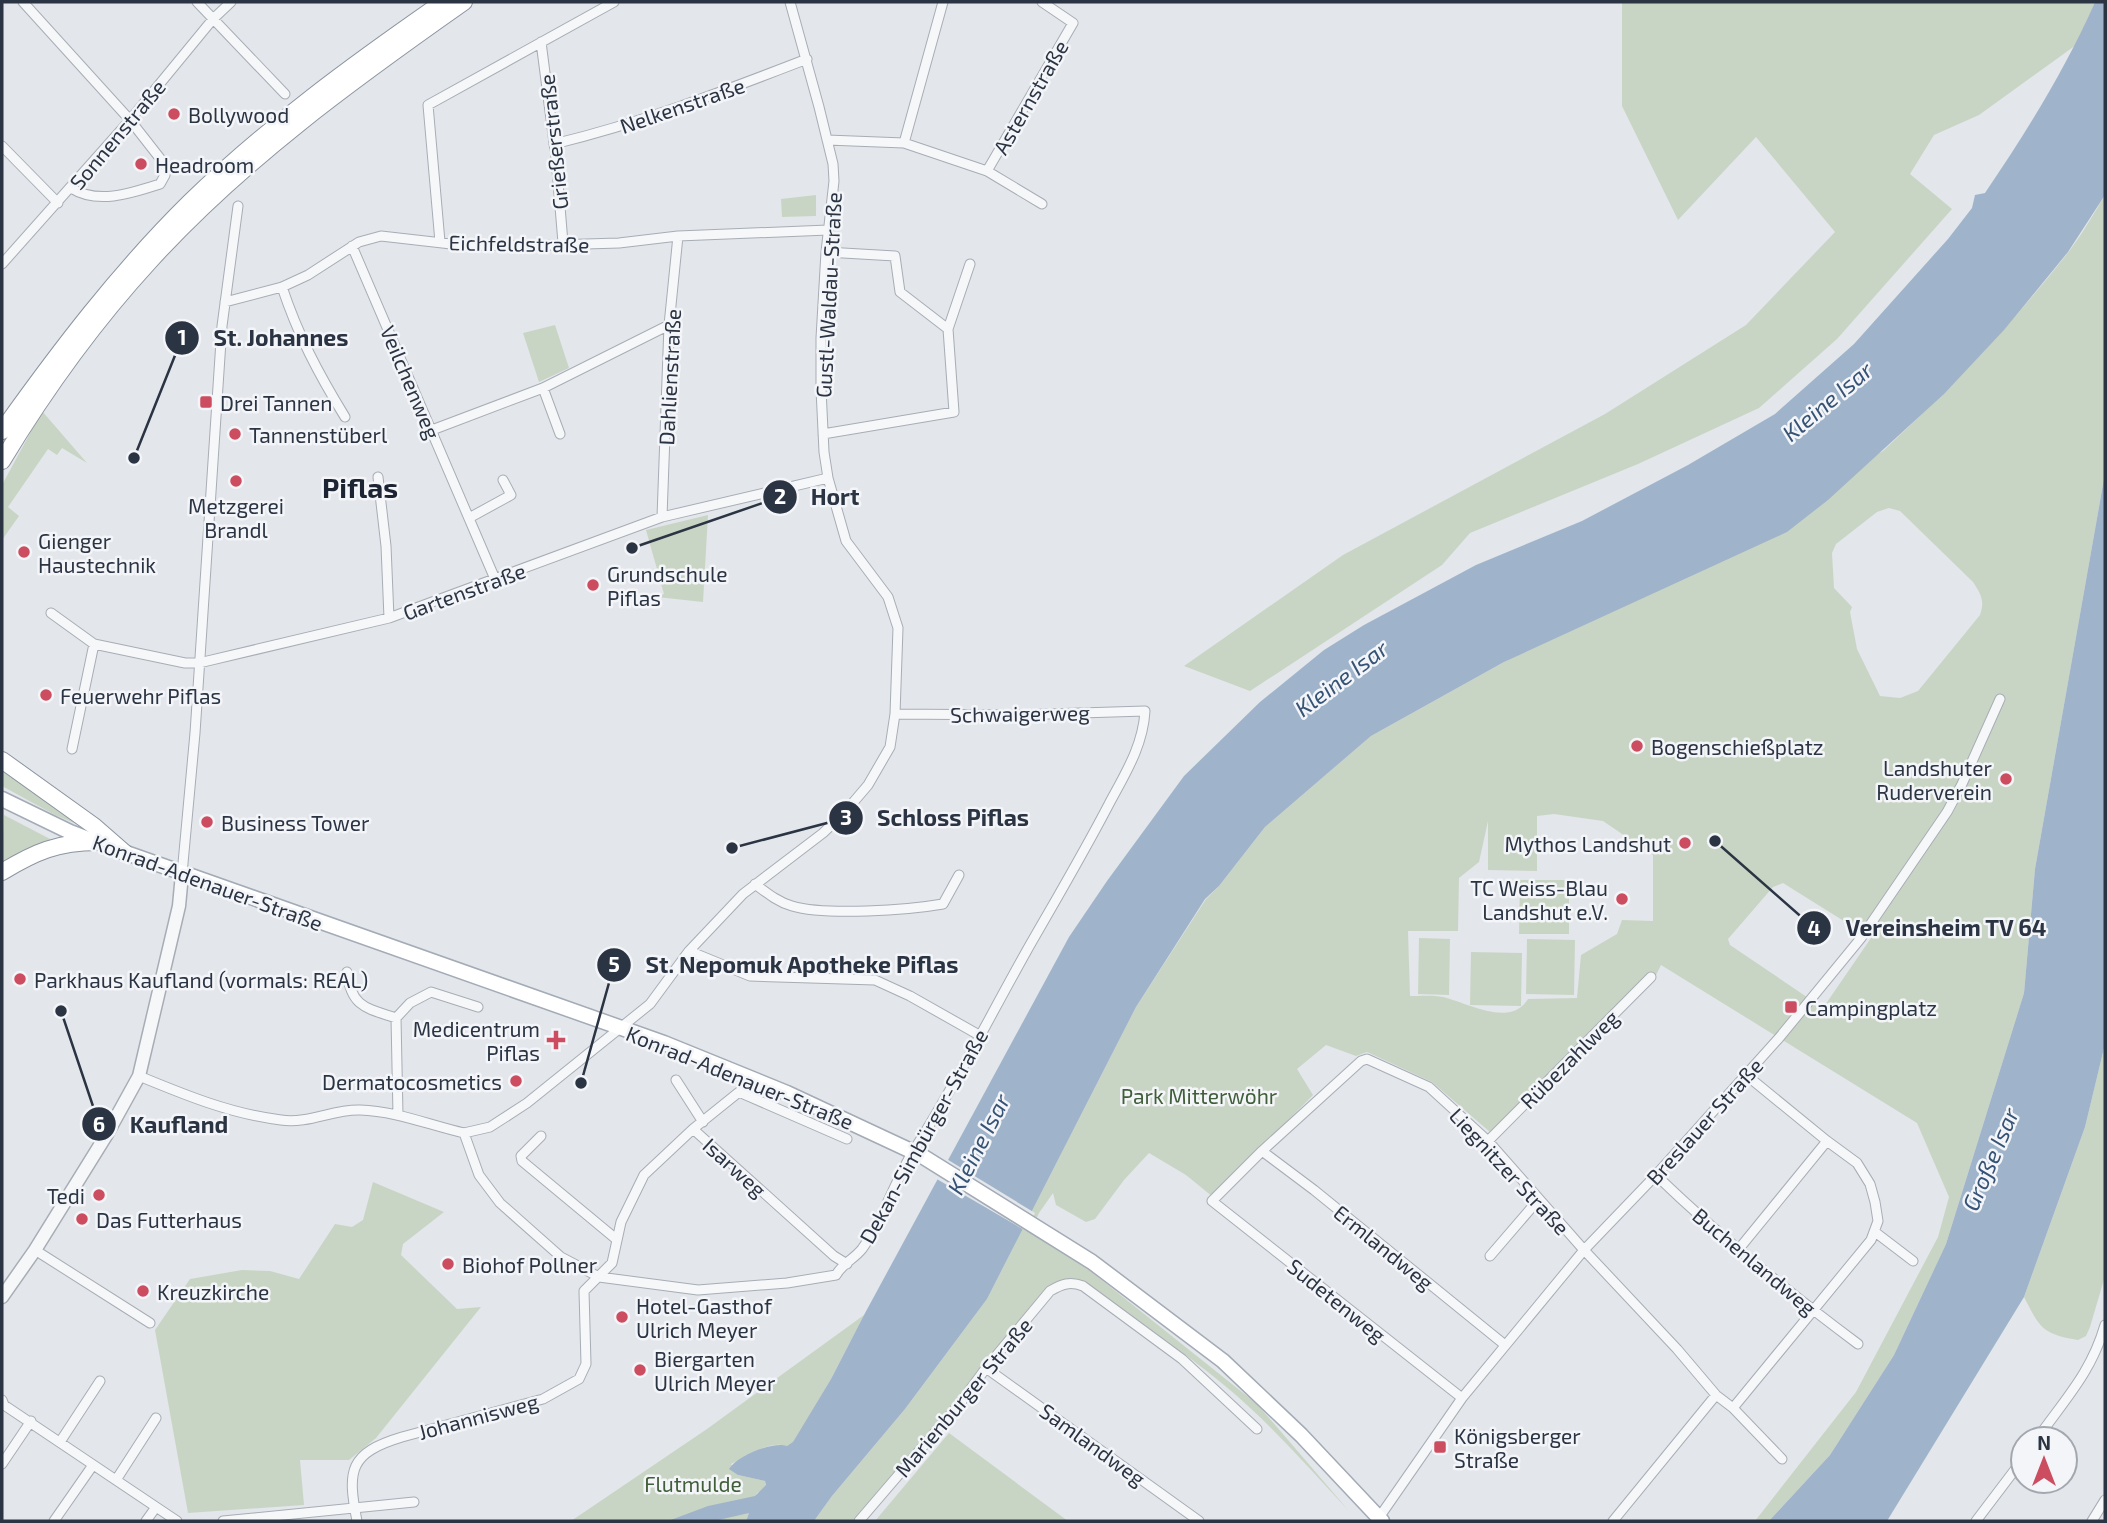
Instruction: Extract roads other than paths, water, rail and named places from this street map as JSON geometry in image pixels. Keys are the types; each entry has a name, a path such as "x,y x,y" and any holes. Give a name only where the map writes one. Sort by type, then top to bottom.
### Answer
{"highway":[{"path":"2,431 115,282 191,201 289,116 443,2"},
{"path":"2,461 60,370 150,261 184,226 292,128 359,75 464,2"},
{"path":"2,760 94,826 125,853"},
{"path":"2,872 55,846 74,842 97,842"}],"main road":[{"name":"Konrad-Adenauer-Straße","path":"2,799 70,832 125,853 622,1028 788,1093 918,1153 1051,1235 1223,1360 1301,1435 1379,1520"}],"street":[{"path":"23,2 130,120 166,166 160,184 117,197 83,195 71,187"},
{"path":"197,2 285,94"},
{"name":"Sonnenstraße","path":"2,264 130,120 213,19 231,2"},
{"path":"440,242 428,105 614,2"},
{"name":"Gustl-Waldau-Straße","path":"464,1133 490,1127 527,1103 650,1004 689,951 725,912 755,884 823,832 855,801 868,785 890,747 895,714 898,628 888,597 846,541 828,478 823,434 821,338 826,252 834,181 827,140 790,2"},
{"path":"904,143 943,2"},
{"name":"Asternstraße","path":"987,171 1073,23 1042,2"},
{"name":"Grießerstraße","path":"541,41 554,144 562,243"},
{"name":"Nelkenstraße","path":"554,144 613,130 674,110 807,60"},
{"path":"827,140 904,143 987,171 1042,204"},
{"path":"2,146 58,203"},
{"path":"2,1297 35,1250 107,1134 139,1076 180,906 193,763 225,302 238,206"},
{"name":"Eichfeldstraße","path":"225,302 282,287 308,275 352,246 381,236 460,245 519,246 619,243 678,236 828,230"},
{"name":"Dahlienstraße","path":"662,517 669,325 678,236"},
{"name":"Veilchenweg","path":"352,246 495,579"},
{"path":"826,252 895,256 900,292 948,329"},
{"path":"823,434 954,412 948,329 970,264"},
{"path":"282,287 308,355 345,417"},
{"path":"432,430 543,388 669,325"},
{"path":"543,388 560,434"},
{"path":"378,477 386,546 389,618"},
{"name":"Gartenstraße","path":"51,613 94,643 185,663 199,663 389,618 662,517 828,478"},
{"path":"470,518 510,495 503,480"},
{"path":"72,749 94,643"},
{"name":"Breslauer Straße","path":"1379,1520 1462,1398 1584,1250 1656,1175 1779,1038 1861,939 1920,853 1962,784 2000,699"},
{"name":"Schwaigerweg","path":"895,714 1016,715 1145,711"},
{"name":"Dekan-Simbürger-Straße","path":"464,1133 479,1175 500,1203 561,1257 599,1277 698,1290 787,1283 836,1275 867,1240 918,1153 979,1035 1096,828 1137,749 1144,729 1145,711"},
{"path":"755,884 780,902 795,907 844,910 920,908 943,904 959,875"},
{"path":"689,951 750,976 875,980 910,996 979,1035"},
{"path":"348,972 349,989 355,1000 369,1009 396,1018"},
{"name":"Rübezahlweg","path":"1488,1141 1651,977"},
{"path":"398,1115 396,1018 410,1003 430,992 478,1007"},
{"name":"Liegnitzer Straße","path":"1212,1201 1262,1151 1361,1061 1367,1059 1429,1087 1488,1141 1716,1395 1782,1459"},
{"path":"1732,1408 1875,1232 1878,1221 1870,1184 1857,1163 1745,1074"},
{"path":"139,1076 217,1107 282,1121 310,1120 358,1110 398,1115 464,1133"},
{"path":"676,1080 703,1122"},
{"name":"Isarweg","path":"847,1139 739,1092 693,1129 834,1256 847,1264"},
{"name":"Johannisweg","path":"357,1521 352,1480 355,1465 367,1452 402,1437 543,1399 579,1379 586,1364 584,1291 612,1263 621,1222 644,1175 693,1129"},
{"path":"541,1136 521,1156 522,1161 616,1239"},
{"path":"1738,1250 1827,1141"},
{"name":"Ermlandweg","path":"1262,1151 1506,1345"},
{"name":"Buchenlandweg","path":"1656,1175 1738,1250 1858,1344"},
{"path":"1490,1256 1539,1199"},
{"name":"Sudetenweg","path":"1212,1201 1462,1398"},
{"path":"1875,1232 1913,1261"},
{"path":"35,1250 150,1323"},
{"name":"Marienburger Straße","path":"859,1521 961,1402 1050,1292 1060,1285 1073,1283 1083,1286 1182,1359 1257,1429"},
{"path":"2047,1425 2097,1353 2105,1325"},
{"name":"Samlandweg","path":"986,1368 1199,1521"},
{"path":"60,1442 100,1381"},
{"path":"1613,1521 1716,1395"},
{"path":"2,1399 4,1405 177,1521"},
{"path":"116,1480 156,1418"},
{"path":"2,1464 31,1421"},
{"path":"54,1521 93,1465"},
{"path":"1976,1521 2009,1477"},
{"path":"2092,1521 2105,1500"},
{"path":"223,1521 414,1502"},
{"path":"146,1521 156,1507"}],"water":[{"name":"Kleine Isar","path":"2095,2 2105,2 2105,195 2068,252 2004,330 1944,394 1828,500 1787,532 1504,662 1371,736 1265,827 1219,886 1205,899 1136,1007 987,1299 905,1409 814,1521 746,1521 749,1513 714,1521 668,1521 708,1506 755,1496 766,1485 765,1481 738,1475 729,1469 739,1459 756,1451 773,1446 787,1446 793,1442 831,1379 1069,937 1184,776 1260,702 1324,650 1364,625 1476,565 1582,521 1688,465 1775,414 1854,344 1948,239 1972,208 1975,195 1985,193 2044,100"},
{"name":"Große Isar","path":"2105,473 2105,1044 2085,1127 2024,1297 1887,1521 1769,1521 1830,1455 1894,1355 1946,1244 2024,993 2035,869"}],"place":[{"name":"Bollywood","path":"174,114"},
{"name":"Headroom","path":"141,164"},
{"name":"Drei Tannen","path":"206,402"},
{"name":"Tannenstüberl","path":"235,434"},
{"name":"St. Johannes","path":"134,458"},
{"name":"Metzgerei Brandl","path":"236,481"},
{"name":"Hort","path":"632,548"},
{"name":"Gienger Haustechnik","path":"24,552"},
{"name":"Grundschule Piflas","path":"593,585"},
{"name":"Feuerwehr Piflas","path":"46,695"},
{"name":"Bogenschießplatz","path":"1637,746"},
{"name":"Landshuter Ruderverein","path":"2006,779"},
{"name":"Business Tower","path":"207,822"},
{"name":"Vereinsheim TV 64","path":"1715,841"},
{"name":"Mythos Landshut","path":"1685,843"},
{"name":"Schloss Piflas","path":"732,848"},
{"name":"TC Weiss-Blau Landshut e.V.","path":"1622,899"},
{"name":"Parkhaus Kaufland (vormals: REAL)","path":"20,979"},
{"name":"Campingplatz","path":"1791,1007"},
{"name":"Kaufland","path":"61,1011"},
{"name":"Medicentrum Piflas","path":"556,1040"},
{"name":"Dermatocosmetics","path":"516,1081"},
{"name":"St. Nepomuk Apotheke Piflas","path":"581,1083"},
{"name":"Tedi","path":"99,1195"},
{"name":"Das Futterhaus","path":"82,1219"},
{"name":"Biohof Pollner","path":"448,1264"},
{"name":"Kreuzkirche","path":"143,1291"},
{"name":"Hotel-Gasthof Ulrich Meyer","path":"622,1317"},
{"name":"Biergarten Ulrich Meyer","path":"640,1370"},
{"name":"Königsberger Straße","path":"1440,1447"}],"district":[{"name":"Piflas","path":"360,487"}],"park label":[{"name":"Park Mitterwöhr","path":"1199,1095"},
{"name":"Flutmulde","path":"693,1483"}]}
